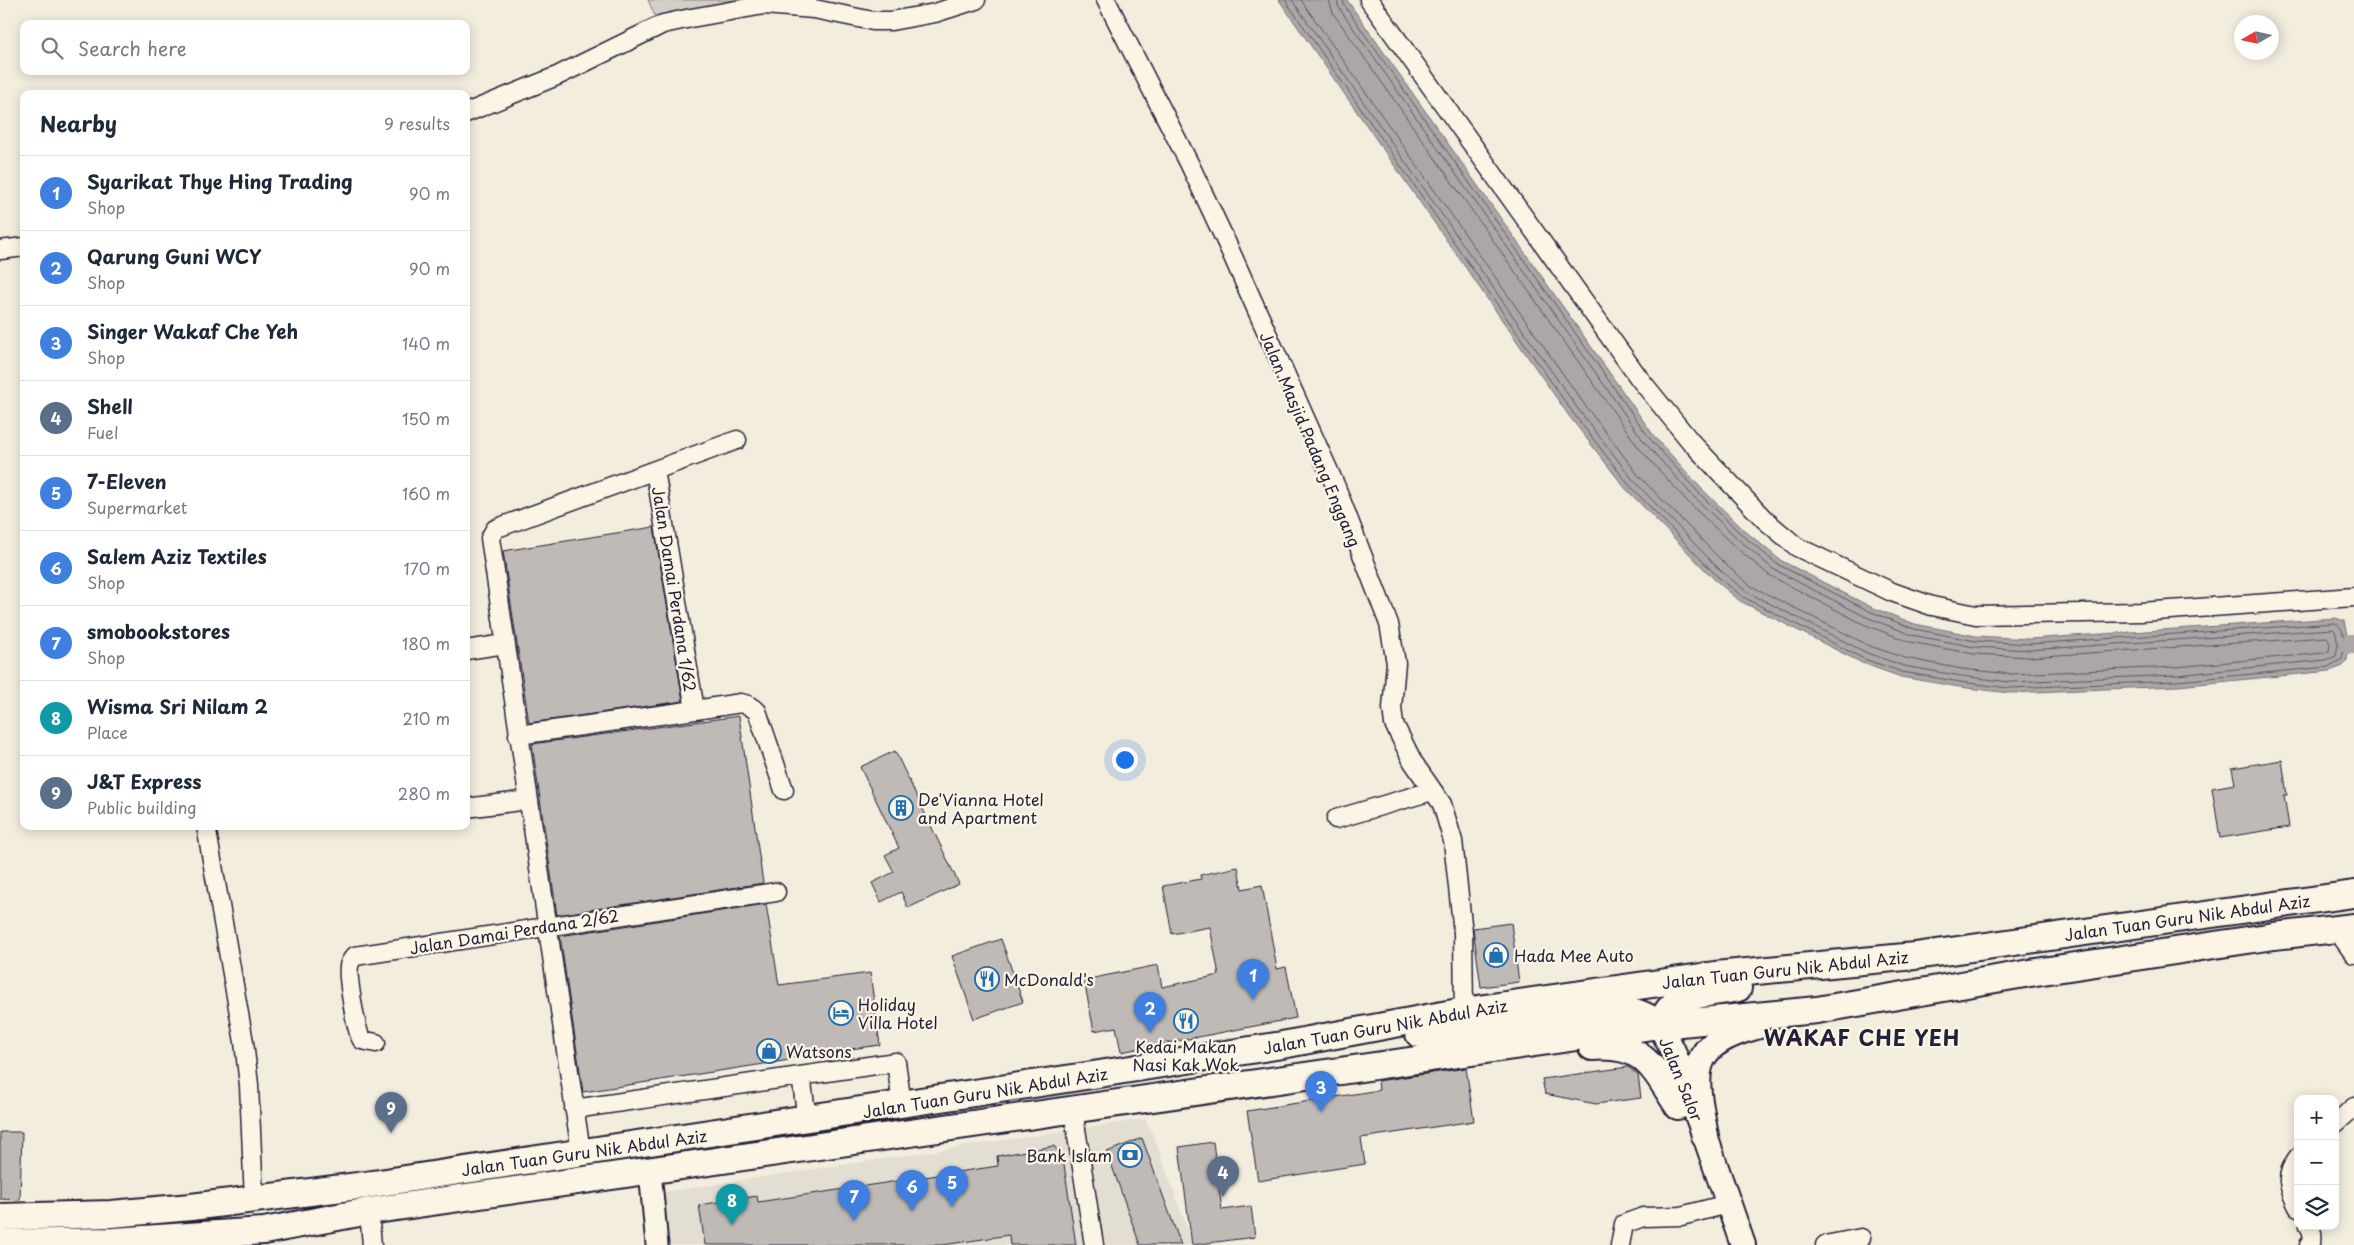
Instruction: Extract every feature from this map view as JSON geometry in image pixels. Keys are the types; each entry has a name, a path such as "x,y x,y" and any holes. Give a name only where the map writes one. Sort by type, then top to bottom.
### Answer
{"main road":[{"name":"Jalan Tuan Guru Nik Abdul Aziz","path":"0,1217 111,1214 254,1200 807,1119 1282,1045 1464,1011 1715,975 1914,956 2354,894"},
{"name":"Jalan Tuan Guru Nik Abdul Aziz","path":"0,1243 188,1241 264,1231 369,1211 1660,1025 1817,1010 2046,971 2274,936 2345,928"},
{"path":"1282,1045 1492,1028 1614,1009 1631,1010 1646,1015 1660,1025 1671,1007 1689,998 1914,956"},
{"path":"1705,1136 1696,1084 1698,1065 1705,1052 1716,1041 1731,1033 1817,1010"},
{"name":"Jalan Salor","path":"1660,1025 1657,1041 1659,1054 1678,1106 1694,1141 1725,1197"},
{"name":"Jalan Salor","path":"1660,1025 1673,1051 1743,1245"},
{"path":"1479,1051 1608,1045 1627,1048 1641,1057 1655,1071 1678,1106"}],"street":[{"path":"470,111 549,79 662,24 764,4 814,9 873,21 891,21 935,13 976,0"},
{"name":"Jalan Masjid Padang Enggang","path":"1106,0 1194,174 1336,487 1389,624 1394,646 1396,680 1392,708 1394,724 1402,743 1442,804 1454,841 1462,933 1464,1011"},
{"path":"1369,0 1639,378 1691,442 1758,513 1797,547 1892,592 1932,606 1976,615 2141,612 2354,598"},
{"path":"0,250 20,248"},
{"path":"581,1152 490,543 495,529 737,440"},
{"name":"Jalan Damai Perdana 1/62","path":"655,470 695,710 741,703 757,711 784,790"},
{"path":"470,649 505,644"},
{"path":"518,735 695,710"},
{"path":"1336,819 1432,791"},
{"path":"470,807 528,800"},
{"path":"207,830 244,1042 249,1085 254,1200"},
{"name":"Jalan Damai Perdana 2/62","path":"376,1043 362,1040 357,1030 348,971 351,960 355,956 776,892"},
{"path":"2345,928 2354,954"},
{"path":"574,1109 896,1062 902,1104"},
{"path":"801,1076 807,1119"},
{"path":"2339,1120 2354,1107"},
{"path":"1073,1110 1094,1245"},
{"path":"2294,1162 2289,1169 2289,1187 2294,1198"},
{"path":"650,1171 657,1245"},
{"path":"1620,1245 1624,1224 1643,1217 1681,1216 1725,1197"},
{"path":"369,1211 372,1245"},
{"path":"2309,1245 2312,1241 2312,1230"},
{"path":"1825,1245 1861,1238"}],"shaded area":[{"path":"648,0 749,0 657,21"},
{"path":"1145,1119 1154,1137 1193,1245 657,1245 651,1194"}],"water":[{"path":"1279,0 1347,0 1654,436 1701,488 1744,530 1780,560 1871,607 1915,624 1976,636 2029,639 2336,618 2344,621 2349,644 2347,660 2343,666 2330,671 2178,686 2010,693 1901,677 1862,663 1740,601 1714,579 1625,488 1569,416"}],"building":[{"path":"654,527 683,701 529,723 503,551"},
{"path":"739,716 763,883 557,915 532,744"},
{"name":"De'Vianna Hotel and Apartment","path":"895,751 959,884 908,908 901,892 881,902 872,883 894,872 885,855 899,848 860,767"},
{"path":"2282,760 2287,795 2284,795 2289,827 2220,838 2212,788 2235,784 2232,768"},
{"path":"1238,867 1242,889 1262,885 1277,969 1286,967 1296,1018 1121,1052 1116,1027 1094,1031 1084,980 1158,965 1162,987 1219,975 1210,927 1172,934 1163,886 1201,879 1200,875"},
{"path":"766,904 779,985 870,973 880,1045 790,1057 790,1060 583,1092 560,936"},
{"name":"Hada Mee Auto","path":"1511,923 1519,982 1481,987 1473,928"},
{"name":"McDonald's","path":"1001,939 1023,1002 974,1019 952,956"},
{"path":"1628,1067 1638,1075 1641,1098 1596,1104 1545,1094 1542,1079"},
{"path":"1466,1068 1474,1121 1361,1138 1365,1164 1258,1181 1247,1111 1379,1090 1378,1081"},
{"path":"0,1132 22,1132 20,1200 0,1199"},
{"path":"1142,1138 1181,1245 1140,1245 1107,1152"},
{"path":"1213,1142 1222,1210 1251,1206 1255,1237 1192,1245 1179,1147"},
{"path":"1054,1146 1063,1158 1076,1245 1010,1245 1009,1235 943,1245 705,1245 699,1205 757,1196 758,1202 998,1166 997,1156"}],"waterway":[{"path":"2349,644 2354,644"}],"place":[{"name":"De'Vianna Hotel and Apartment","path":"901,808"},
{"name":"Hada Mee Auto","path":"1496,955"},
{"name":"McDonald's","path":"987,979"},
{"name":"Syarikat Thye Hing Trading","path":"1253,1000"},
{"name":"Holiday Villa Hotel","path":"841,1013"},
{"name":"Kedai Makan Nasi Kak Wok","path":"1186,1021"},
{"name":"Qarung Guni WCY","path":"1150,1033"},
{"name":"Watsons","path":"769,1051"},
{"name":"Singer Wakaf Che Yeh","path":"1321,1112"},
{"name":"J&T Express","path":"391,1133"},
{"name":"Bank Islam","path":"1130,1155"},
{"name":"Shell","path":"1223,1197"},
{"name":"7-Eleven","path":"952,1207"},
{"name":"Salem Aziz Textiles","path":"912,1211"},
{"name":"smobookstores","path":"854,1221"},
{"name":"Wisma Sri Nilam 2","path":"732,1225"}],"district":[{"name":"WAKAF CHE YEH","path":"1862,1037"}]}
